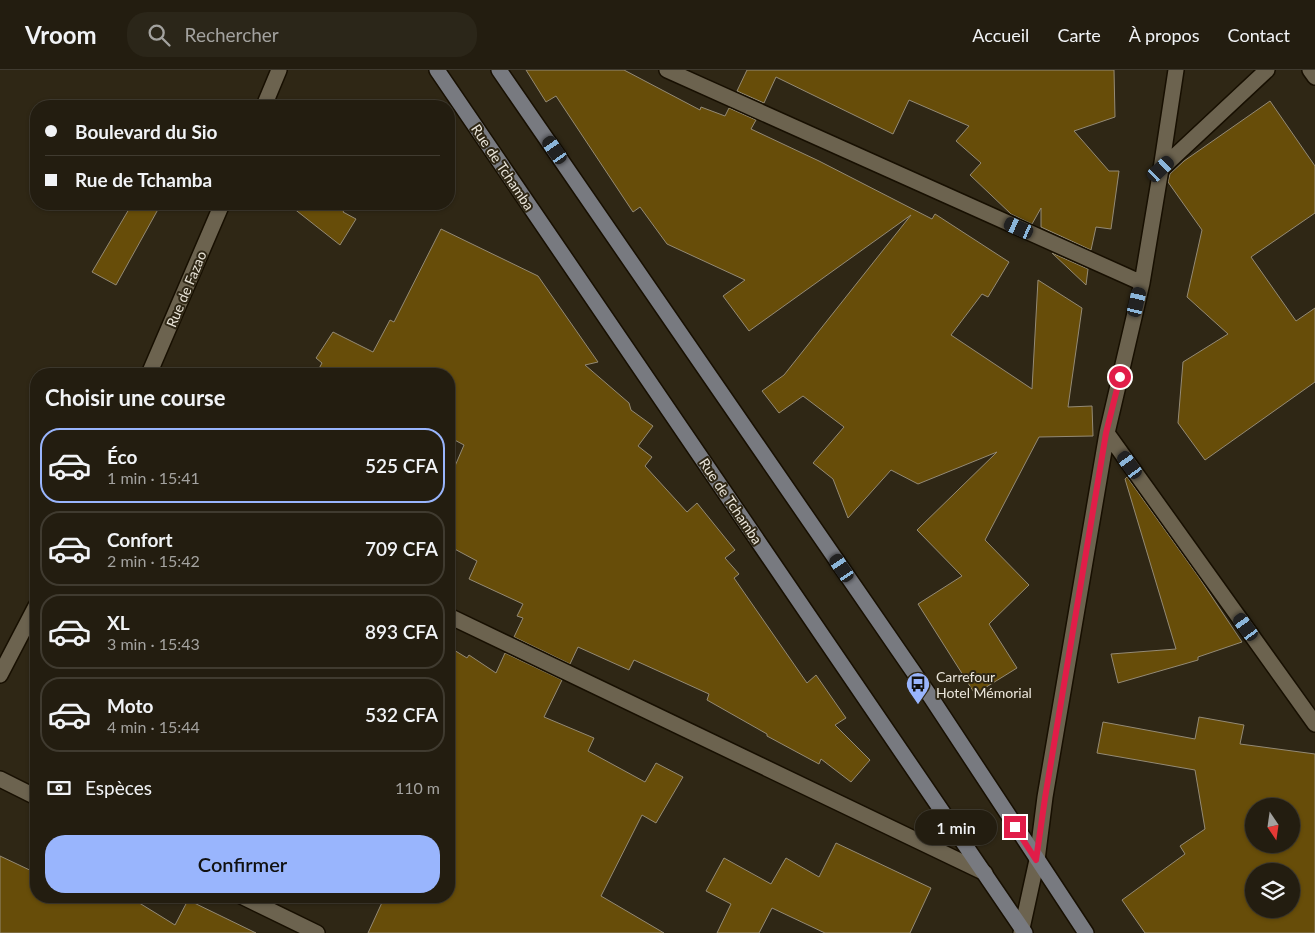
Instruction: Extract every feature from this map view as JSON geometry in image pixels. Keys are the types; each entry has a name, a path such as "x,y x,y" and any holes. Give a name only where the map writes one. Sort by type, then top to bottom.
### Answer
{"street":[{"path":"266,100 279,70"},
{"name":"Rue de Tchamba","path":"437,70 985,874 1022,932"},
{"path":"499,70 930,696 1036,860 1086,933"},
{"path":"667,70 1142,283"},
{"path":"1022,932 1036,860 1106,433 1142,283 1176,70"},
{"path":"1161,169 1266,70"},
{"path":"1310,70 1315,77"},
{"name":"Rue de Fazao","path":"152,368 219,210"},
{"path":"1106,433 1315,724"},
{"path":"0,675 30,618"},
{"path":"455,619 985,874"},
{"path":"0,779 30,794"},
{"path":"255,903 317,933"}],"building":[{"path":"526,70 624,70 700,110 701,107 725,116 729,108 756,120 751,129 819,161 932,219 935,214 1009,262 988,297 982,294 951,335 1032,389 1038,280 1082,308 1068,407 1092,406 1093,436 1039,437 985,540 1029,585 989,624 1017,668 975,694 918,604 962,576 917,530 997,452 918,484 891,470 848,518 833,479 813,463 844,427 803,396 779,413 762,391 784,375 911,215 749,331 723,296 745,280 667,244 640,207 633,212 556,96 546,102"},
{"path":"747,70 1114,70 1115,117 1074,131 1109,171 1119,171 1111,229 1096,227 1091,250 1041,227 1041,208 1032,224 1011,214 970,175 981,163 956,141 969,126 909,100 893,134 776,77 764,103 737,91"},
{"path":"1270,101 1315,166 1315,213 1251,257 1296,321 1315,308 1315,382 1205,460 1178,423 1183,362 1228,334 1187,297 1202,230 1168,182 1170,174 1184,161"},
{"path":"128,210 158,210 116,285 92,272"},
{"path":"296,210 344,210 343,212 356,219 340,245"},
{"path":"441,229 538,276 598,362 585,365 629,403 631,410 653,426 638,446 652,457 645,466 687,512 697,503 735,550 725,558 739,574 734,578 807,683 816,675 846,718 835,725 870,760 851,782 821,759 819,764 707,700 709,694 634,660 629,670 578,647 570,664 514,637 523,618 517,616 523,604 469,579 477,561 455,549 455,466 464,445 455,440 455,368 319,368 322,363 316,358 333,332 373,352 390,320 394,322"},
{"path":"1052,253 1088,269 1086,285"},
{"path":"1127,477 1198,576 1242,642 1198,657 1198,660 1118,683 1111,654 1176,649 1125,479"},
{"path":"455,651 467,658 469,655 496,673 505,653 562,680 544,717 594,738 588,751 645,782 656,763 683,777 656,823 642,815 601,896 664,933 368,933 382,903 455,903"},
{"path":"1199,717 1244,725 1240,744 1315,754 1315,933 1145,933 1122,900 1185,854 1180,846 1205,829 1195,770 1097,753 1103,722 1195,739"},
{"path":"836,843 931,888 910,933 825,933 772,908 759,933 717,933 731,904 706,891 724,858 771,884 786,858 819,877"},
{"path":"0,856 30,870 30,903 139,903 175,925 186,903 194,903 256,933 0,933"}],"place":[{"name":"Carrefour Hotel Mémorial","path":"918,705"}],"route":[{"path":"1015,827 1036,860 1106,433 1120,377"}]}
